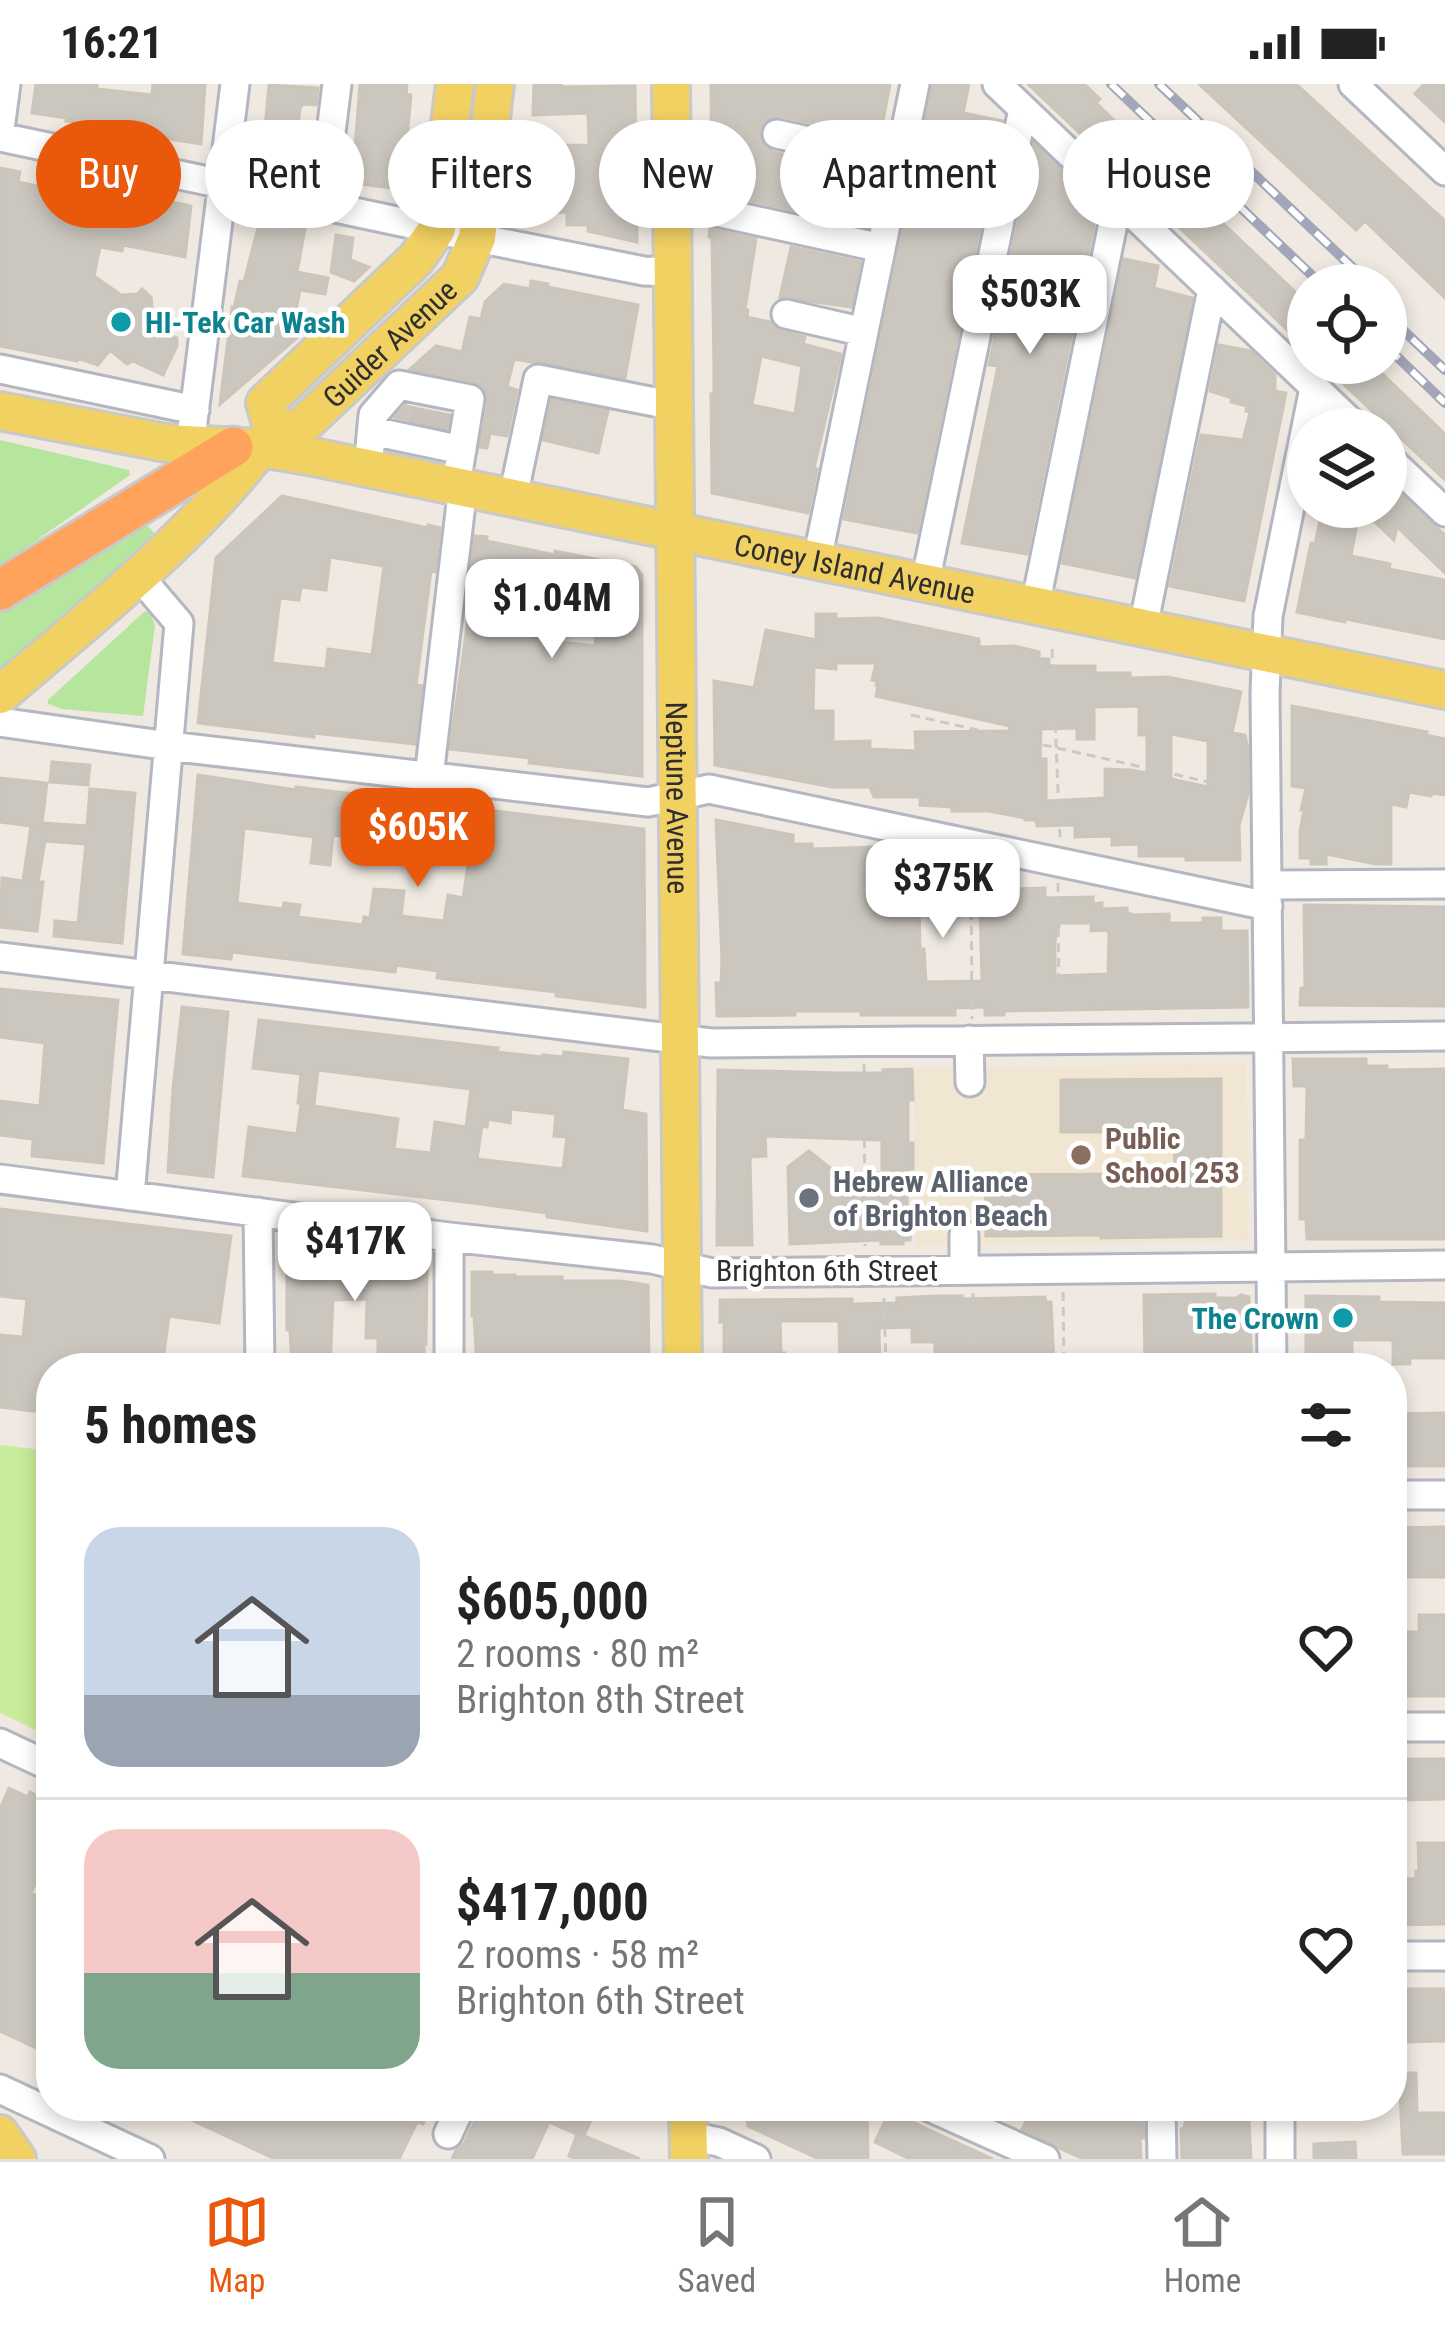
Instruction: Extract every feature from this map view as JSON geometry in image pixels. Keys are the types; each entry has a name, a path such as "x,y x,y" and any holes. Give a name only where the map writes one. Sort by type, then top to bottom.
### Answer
{"highway":[{"path":"0,590 255,442"}],"main road":[{"name":"Guider Avenue","path":"0,695 186,531 255,442 266,403 416,259 436,229 455,84"},
{"name":"Guider Avenue","path":"255,442 301,428 420,424 460,277 478,238 495,84"},
{"name":"Neptune Avenue","path":"671,84 683,1353"},
{"name":"Coney Island Avenue","path":"0,411 192,428 255,442 420,424 513,497 1445,690"},
{"path":"0,2134 12,2159"},
{"path":"0,2153 12,2159"}],"street":[{"path":"6,84 0,133 205,180"},
{"path":"230,120 235,84"},
{"path":"333,120 337,84"},
{"path":"817,560 915,84"},
{"path":"997,84 1063,147"},
{"path":"1370,90 1445,172"},
{"path":"925,583 1023,109"},
{"path":"364,214 644,272 674,272"},
{"path":"756,220 868,245"},
{"path":"192,428 217,228"},
{"path":"1034,605 1112,228"},
{"path":"1148,228 1335,408"},
{"path":"1143,627 1212,289"},
{"path":"786,314 864,332"},
{"name":"Coney Island Avenue","path":"0,369 192,428"},
{"path":"513,497 538,379 675,406"},
{"path":"1272,1353 1268,616 1314,388"},
{"path":"420,424 428,777"},
{"path":"1407,476 1445,512"},
{"path":"130,1196 179,623 138,575"},
{"path":"0,722 648,802 709,789 1268,896 1445,884"},
{"path":"0,957 711,1043 971,1030 1445,1036"},
{"path":"970,1082 971,1030"},
{"name":"Brighton 6th Street","path":"0,1179 448,1237 652,1258 712,1273 969,1280 1271,1266 1445,1265"},
{"path":"258,1212 260,1353"},
{"path":"964,1235 969,1280"},
{"path":"448,1237 449,1353"},
{"path":"1407,1496 1445,1495"},
{"path":"1407,1727 1445,1727"},
{"path":"0,1743 36,1760"},
{"path":"1407,1956 1445,1956"},
{"path":"0,2090 36,2107"},
{"path":"67,2121 150,2159"},
{"path":"448,2134 454,2121"},
{"path":"960,2121 1045,2159"},
{"path":"1161,2121 1162,2159"},
{"path":"1280,2121 1280,2159"},
{"path":"689,2134 756,2159"}],"path":[{"path":"1052,649 1060,845"},
{"path":"911,715 1251,791"},
{"path":"880,844 882,1022"},
{"path":"971,865 971,1030"},
{"path":"1058,882 1059,1019"},
{"path":"864,1062 865,1252"},
{"path":"969,1280 973,1353"},
{"path":"1063,1290 1064,1353"},
{"path":"884,1292 886,1353"}],"shaded area":[{"name":"Public School 253","path":"1246,1063 1248,1241 916,1246 914,1069"}],"green space":[{"path":"0,440 129,470 130,475 0,566"},
{"path":"145,523 157,536 0,680 0,599"},
{"path":"145,611 155,625 143,716 48,704 48,700"},
{"path":"0,1445 36,1449 36,1730 0,1713"}],"building":[{"path":"36,84 97,84 97,89 152,95 153,84 205,84 201,144 181,141 181,120 66,120 32,113"},
{"path":"360,84 407,84 409,120 388,120 388,187 364,185 364,120 357,120"},
{"path":"534,84 635,86 635,120 599,120 599,228 637,228 637,242 575,225 575,145 589,145 588,113 533,115"},
{"path":"711,84 890,84 883,120 780,116 765,121 759,131 764,146 780,154 780,207 756,202 756,120 711,120"},
{"path":"933,84 969,84 963,113 997,120 926,120"},
{"path":"1028,84 1084,84 1114,120 1066,120"},
{"path":"1199,84 1296,84 1445,221 1445,298 1365,221 1356,230 1254,135 1254,120 1238,120"},
{"path":"1424,84 1445,84 1445,122 1415,94"},
{"path":"269,85 318,88 316,105 303,104 299,120 266,120"},
{"path":"1039,149 1063,172 1063,228 1093,228 1027,554 962,543 998,366 989,365 1017,228 1039,228"},
{"path":"0,168 20,172 18,182 36,186 36,228 181,228 181,204 191,206 185,257 123,245 122,251 100,247 94,276 121,295 138,294 142,289 151,297 154,328 177,338 163,375 133,361 127,364 110,350 98,365 0,346"},
{"path":"258,228 305,229 297,272 328,278 325,294 300,290 294,320 313,324 220,404 232,307 240,281 244,282"},
{"path":"904,228 980,228 917,533 844,519"},
{"path":"1180,228 1228,228 1287,284 1287,329"},
{"path":"710,229 756,239 747,317 805,337 803,344 841,354 808,513 712,493","holes":["761,356 802,366 795,414 752,405"]},
{"path":"336,235 353,238 350,260 369,267 354,281 331,272"},
{"path":"791,247 860,262 851,307 780,297"},
{"path":"1124,259 1158,266 1154,288 1192,298 1135,578 1062,563"},
{"path":"531,281 638,305 625,378 514,359 507,387 517,390 507,436 490,433 487,448 480,447 488,402 482,386 410,369 436,346 462,352 470,317 481,319 485,302 504,284 530,289"},
{"path":"1219,345 1250,351 1275,375 1275,391 1286,393 1244,601 1170,586 1201,435 1243,440 1250,412 1247,406 1231,402 1232,398 1210,391"},
{"path":"1344,384 1393,384 1445,434 1445,480 1407,444 1407,408 1369,408"},
{"path":"552,400 608,411 598,453 543,440"},
{"path":"405,406 449,415 447,428 395,417"},
{"path":"282,496 440,528 416,685 422,686 415,744 198,723 216,558","holes":["330,557 384,566 372,655 328,649 326,669 272,663 280,598 299,600 301,587 326,590"]},
{"path":"1407,500 1445,535 1445,573 1398,528 1407,528"},
{"path":"1318,528 1356,528 1351,556 1445,580 1445,639 1297,612 1311,543 1315,544"},
{"path":"1381,528 1397,528 1394,540"},
{"path":"475,536 636,567 642,575 642,776 450,749","holes":["549,597 600,603 595,646 542,640"]},
{"path":"816,614 836,614 836,619 878,618 979,639 979,647 1015,646 1039,652 1039,659 1049,659 1049,666 1095,666 1095,673 1168,677 1241,692 1232,733 1245,735 1248,748 1240,860 1139,856 1139,844 1112,845 1112,836 1075,837 1075,825 1037,826 1036,820 989,811 920,805 920,797 874,797 870,787 832,787 715,765 714,681 754,688 766,630 816,640","holes":["836,663 876,663 872,680 877,681 876,696 1010,726 1009,731 915,732 916,751 870,749 870,741 833,742 833,711 813,711 814,667 836,669","1139,706 1139,735 1147,735 1147,773 1105,769 1105,798 1046,801 1041,729 1077,728 1077,739 1094,739 1094,707","1171,734 1208,741 1208,787 1171,779"]},
{"path":"1292,706 1445,739 1445,795 1409,792 1406,807 1391,804 1391,864 1326,854 1326,864 1300,858 1306,788 1292,786"},
{"path":"52,762 90,765 88,785 50,782"},
{"path":"198,775 644,829 645,1007 437,978 438,971 396,965 395,972 232,952 231,959 183,954","holes":["244,828 314,837 311,863 330,865 333,835 364,839 363,847 394,856 396,843 470,852 463,898 448,895 444,921 401,916 404,891 374,889 370,918 364,917 363,925 298,917 300,905 284,903 283,909 237,903"]},
{"path":"0,778 47,783 42,823 87,826 90,789 135,793 122,943 54,936 55,921 78,923 86,844 45,841 37,931 0,927 2,878 23,881 31,826 0,822"},
{"path":"716,820 793,835 793,844 812,844 812,849 872,847 872,865 951,867 951,873 964,873 964,881 1004,880 1004,884 1014,884 1014,889 1045,888 1045,898 1093,897 1093,904 1102,903 1102,909 1127,908 1134,915 1169,914 1169,923 1221,918 1221,931 1247,931 1248,1007 985,1015 985,1007 955,1008 955,1015 795,1011 795,1015 717,1016 716,983 721,983","holes":["980,905 982,981 926,982 919,907","1060,923 1091,923 1091,931 1107,930 1108,974 1055,976"]},
{"path":"1304,905 1445,907 1445,1006 1300,1005 1301,988 1305,988"},
{"path":"0,989 118,1000 103,1163 32,1156 33,1139 0,1135 0,1101 40,1106 45,1043 0,1037"},
{"path":"182,1007 228,1012 213,1177 168,1172"},
{"path":"259,1020 543,1057 563,1057 564,1052 628,1059 622,1110 646,1114 647,1231 547,1217 547,1213 243,1176 249,1127 297,1134 301,1104 398,1119 394,1149 431,1153 435,1122 466,1127 471,1089 318,1070 314,1104 298,1103 301,1074 253,1068","holes":["511,1109 556,1114 554,1136 567,1137 563,1169 477,1159 482,1126 487,1127 488,1119 510,1123"]},
{"path":"1293,1059 1366,1059 1366,1066 1387,1066 1387,1070 1445,1069 1445,1239 1307,1239 1306,1219 1300,1219 1300,1140 1306,1140 1307,1086 1294,1086"},
{"path":"912,1069 908,1143 913,1143 913,1169 908,1169 907,1210 915,1210 910,1240 903,1244 881,1244 881,1240 790,1244 788,1167 809,1151 836,1173 882,1173 882,1140 765,1136 766,1156 750,1157 752,1245 717,1245 718,1070 883,1073"},
{"path":"1221,1079 1221,1236 986,1236 985,1175 1143,1174 1144,1185 1175,1185 1174,1132 1061,1132 1061,1080"},
{"path":"0,1209 231,1236 219,1323 169,1316 164,1353 36,1353 36,1411 0,1407 0,1335 23,1337 27,1299 0,1296"},
{"path":"287,1247 427,1262 424,1353 378,1353 378,1338 366,1338 367,1299 333,1300 331,1353 291,1353"},
{"path":"472,1272 648,1285 649,1353 476,1353"},
{"path":"1144,1295 1249,1297 1251,1353 1145,1353"},
{"path":"1306,1296 1445,1303 1445,1358 1410,1358 1407,1364 1407,1353 1393,1353 1393,1340 1352,1340 1352,1353 1306,1353"},
{"path":"1045,1297 1051,1302 1053,1353 935,1353 935,1342 912,1342 912,1327 879,1328 880,1353 840,1353 839,1321 780,1321 781,1353 724,1353 720,1300 852,1299 852,1304 897,1303 897,1298"},
{"path":"1445,1413 1445,1466 1407,1466 1407,1414"},
{"path":"1445,1527 1445,1577 1407,1577 1407,1528"},
{"path":"1419,1615 1445,1615 1445,1696 1407,1696 1407,1632 1419,1632"},
{"path":"1407,1759 1445,1759 1445,1799 1407,1800"},
{"path":"9,1788 28,1797 30,1792 36,1795 36,1882 31,1893 36,1895 36,2048 0,2031 0,1809"},
{"path":"1418,1843 1445,1843 1445,1924 1407,1925 1407,1879 1416,1879"},
{"path":"1407,1989 1445,1989 1445,2041 1407,2042"},
{"path":"1407,2073 1416,2073 1417,2113 1445,2113 1445,2154 1403,2154"},
{"path":"194,2121 424,2121 417,2122 399,2159 275,2159"},
{"path":"475,2121 590,2121 584,2136 640,2159 569,2156 577,2134 549,2122 532,2159 452,2159"},
{"path":"748,2121 867,2121 868,2159 819,2159 748,2126"},
{"path":"885,2121 911,2121 993,2159 910,2159 875,2142"},
{"path":"1026,2121 1143,2121 1141,2159 1084,2159 1022,2129"},
{"path":"1186,2121 1249,2121 1251,2159 1182,2159"},
{"path":"1355,2142 1356,2158 1314,2159 1314,2144"}],"tunnel":[{"path":"421,431 426,410"},
{"path":"448,436 452,415"}],"railway":[{"path":"1111,84 1300,264"},
{"path":"1159,84 1349,264"},
{"path":"1407,334 1445,370"},
{"path":"1407,366 1445,403"}],"place":[{"name":"HI-Tek Car Wash","path":"121,322"},
{"name":"Public School 253","path":"1081,1155"},
{"name":"Hebrew Alliance of Brighton Beach","path":"809,1198"},
{"name":"The Crown","path":"1343,1318"}]}
